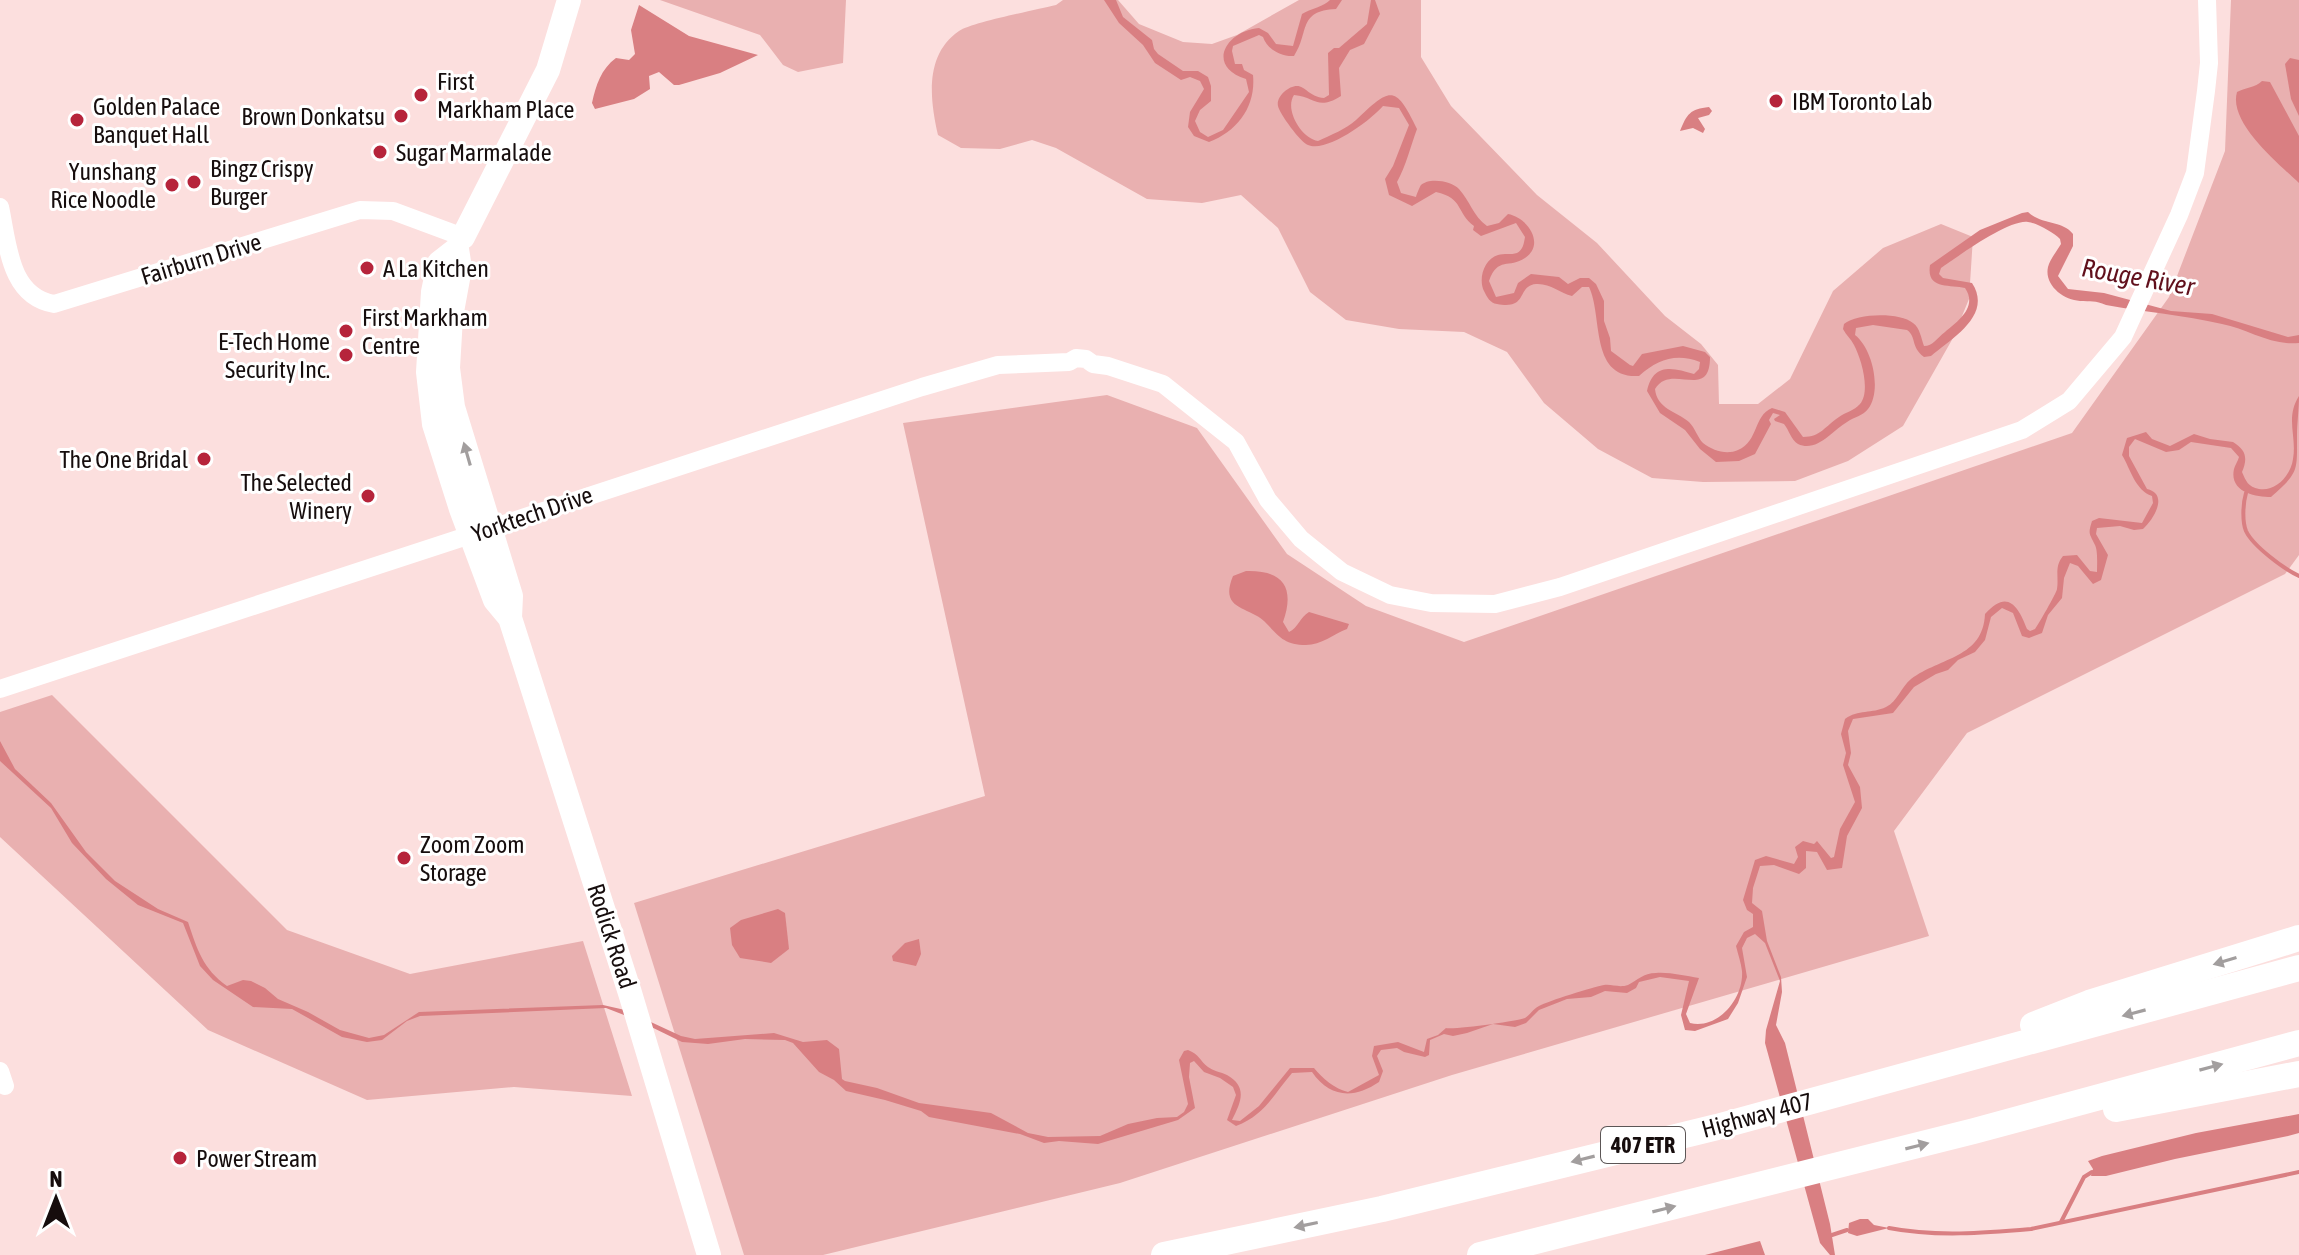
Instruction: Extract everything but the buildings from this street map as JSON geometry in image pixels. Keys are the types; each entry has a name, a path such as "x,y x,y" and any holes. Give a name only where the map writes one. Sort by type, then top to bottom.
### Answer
{"highway":[{"path":"1902,1076 2089,1003 2299,938"},
{"name":"Highway 407","path":"1164,1255 1397,1205 1717,1127 2299,968"},
{"path":"1480,1255 1974,1131 2299,1043"},
{"path":"1974,1131 2084,1115 2299,1074"}],"main road":[{"name":"Rodick Road","path":"569,0 548,70 460,243 448,368 453,407 480,532 511,596 510,618 630,993 709,1255"}],"street":[{"name":"Yorktech Drive","path":"0,689 563,503 998,365 1069,362 1075,367 1087,368 1093,364 1163,384 1236,442 1276,510 1301,539 1342,572 1390,595 1431,603 1495,604 1560,587 2022,430 2069,401 2128,329 2195,173 2209,63 2207,0"},
{"name":"Fairburn Drive","path":"0,207 12,266 21,284 28,294 54,304 360,210 393,211 460,243"}],"shaded area":[{"path":"660,0 846,0 843,63 798,72 783,65 760,35"},
{"path":"1063,0 1118,0 1139,24 1183,42 1212,44 1237,35 1299,0 1421,0 1421,57 1451,106 1537,195 1597,243 1665,316 1701,344 1718,365 1719,404 1758,404 1790,379 1833,291 1883,248 1941,224 1973,237 1969,299 1953,338 1903,426 1848,461 1795,481 1703,482 1652,478 1598,449 1544,403 1507,352 1464,332 1399,329 1346,320 1310,292 1278,228 1241,195 1202,203 1147,199 1056,148 1032,140 1000,149 961,148 938,135 932,79 940,52 948,41 966,28 1056,5"},
{"path":"1104,0 1116,0 1123,17 1152,40 1158,54 1183,71 1198,71 1208,77 1211,101 1200,110 1195,121 1200,132 1208,137 1223,130 1249,92 1246,79 1226,66 1225,50 1229,42 1259,28 1268,33 1276,44 1293,46 1302,14 1330,0 1342,0 1336,9 1310,18 1294,56 1275,51 1259,35 1233,46 1235,64 1242,64 1244,70 1253,75 1251,97 1236,124 1209,142 1194,136 1188,127 1190,112 1204,89 1200,81 1190,77 1181,80 1155,63 1143,45 1119,23"},
{"path":"1371,0 1375,0 1380,14 1364,44 1350,50 1339,68 1341,96 1321,103 1294,95 1291,108 1301,130 1318,141 1348,126 1384,97 1391,95 1397,98 1417,129 1397,182 1401,193 1416,197 1420,186 1425,183 1446,182 1459,189 1487,226 1499,223 1508,214 1528,226 1534,239 1531,253 1519,261 1496,268 1492,273 1489,281 1496,297 1514,293 1518,283 1531,274 1559,277 1568,284 1580,278 1589,278 1596,284 1604,301 1604,321 1611,351 1630,365 1633,366 1642,354 1683,346 1705,352 1710,357 1704,377 1697,380 1670,379 1655,389 1663,405 1689,422 1703,443 1716,450 1729,452 1745,446 1762,417 1772,408 1785,412 1803,437 1809,437 1858,406 1865,391 1864,374 1857,351 1843,329 1844,324 1868,316 1899,317 1915,325 1924,346 1932,343 1965,313 1969,301 1965,288 1935,282 1930,265 1980,230 2022,213 2028,212 2039,219 2063,226 2073,234 2073,246 2058,276 2068,289 2104,293 2171,311 2212,314 2288,337 2299,335 2299,343 2279,342 2208,321 2067,298 2052,285 2048,274 2050,261 2061,244 2060,239 2036,224 2019,223 1983,240 1941,268 1939,274 1943,278 1972,283 1977,305 1967,325 1931,356 1924,357 1920,353 1907,330 1873,325 1856,328 1855,335 1867,350 1874,370 1872,401 1864,413 1818,443 1805,446 1796,442 1784,424 1775,421 1780,415 1773,413 1769,420 1771,424 1755,454 1739,461 1716,462 1700,449 1685,430 1660,413 1647,391 1659,371 1671,369 1694,374 1700,362 1668,359 1653,365 1639,376 1623,374 1612,367 1605,357 1589,287 1582,287 1572,296 1536,284 1526,289 1514,304 1507,305 1495,303 1488,297 1482,281 1486,265 1493,257 1517,253 1523,246 1525,237 1516,223 1481,236 1473,230 1474,226 1456,202 1445,195 1436,192 1412,206 1389,195 1385,179 1409,125 1399,108 1383,106 1348,134 1316,146 1305,143 1282,115 1278,103 1290,88 1297,86 1324,98 1329,95 1328,53 1339,48 1367,24"},
{"path":"2231,0 2299,0 2299,555 2285,574 1967,733 1894,831 1929,936 1452,1075 1120,1183 823,1255 744,1255 634,903 985,796 903,423 1107,395 1197,428 1287,554 1366,606 1464,642 2072,433 2169,297 2225,151"},
{"path":"639,5 689,36 758,55 720,73 679,85 674,85 659,72 649,76 650,89 634,99 595,109 592,103 606,67 616,58 629,60 635,54 631,30"},
{"path":"2290,58 2299,60 2299,116 2291,99 2285,64"},
{"path":"2262,81 2270,82 2299,136 2299,183 2257,142 2240,117 2236,104 2237,92"},
{"path":"1709,107 1712,111 1709,115 1698,118 1705,129 1703,133 1693,128 1680,131 1690,113"},
{"path":"2299,396 2294,470 2287,482 2271,497 2258,496 2239,488 2233,477 2239,457 2231,448 2191,442 2179,450 2166,452 2135,439 2129,447 2129,456 2147,489 2157,496 2157,507 2143,529 2120,526 2097,528 2096,534 2108,555 2101,580 2093,584 2078,566 2070,563 2064,578 2062,598 2048,615 2042,633 2029,638 2022,636 2013,613 2002,608 1991,617 1985,640 1975,652 1914,687 1893,713 1853,719 1848,731 1851,753 1848,765 1860,787 1862,808 1847,836 1842,868 1827,870 1817,852 1806,851 1806,868 1799,874 1774,865 1760,866 1752,903 1762,911 1767,941 1781,977 1782,992 1776,1025 1785,1043 1835,1255 1830,1255 1820,1243 1765,1043 1780,981 1765,943 1755,934 1747,938 1742,948 1747,977 1738,1003 1728,1019 1695,1031 1685,1030 1681,1015 1689,981 1660,977 1639,982 1627,993 1605,991 1591,997 1567,999 1539,1010 1526,1023 1515,1027 1493,1024 1453,1036 1444,1034 1430,1040 1429,1055 1425,1057 1397,1048 1381,1050 1377,1056 1383,1071 1379,1082 1361,1091 1343,1093 1335,1091 1319,1081 1312,1072 1292,1073 1261,1110 1236,1126 1227,1120 1236,1095 1233,1087 1204,1072 1194,1061 1190,1063 1189,1077 1195,1108 1178,1120 1098,1144 1044,1143 1020,1134 929,1117 921,1111 846,1091 819,1072 793,1043 785,1040 745,1039 708,1044 682,1042 606,1008 420,1016 407,1021 382,1040 367,1042 342,1037 292,1009 253,1007 213,980 200,966 183,923 138,905 106,879 72,843 51,808 0,761 0,741 15,769 51,803 86,852 115,881 158,909 188,922 206,965 227,986 243,980 251,981 278,999 340,1030 369,1038 384,1035 419,1012 603,1005 625,1010 681,1036 695,1039 774,1033 803,1042 827,1040 839,1049 842,1079 845,1081 877,1088 919,1103 991,1113 1028,1133 1048,1137 1100,1136 1128,1124 1177,1117 1188,1104 1179,1060 1188,1050 1212,1070 1227,1075 1238,1085 1240,1101 1232,1120 1240,1121 1259,1106 1290,1068 1314,1068 1329,1083 1348,1092 1379,1075 1372,1056 1374,1046 1398,1042 1424,1052 1427,1039 1446,1028 1520,1019 1551,1001 1604,985 1628,985 1651,973 1699,978 1686,1014 1690,1023 1710,1022 1719,1017 1739,992 1742,968 1736,946 1744,932 1753,927 1753,914 1747,910 1743,900 1755,860 1766,856 1794,864 1798,857 1795,847 1803,841 1814,844 1817,841 1831,858 1834,857 1840,829 1855,802 1843,765 1846,753 1841,734 1845,719 1886,707 1911,679 1969,648 1977,640 1985,614 2000,602 2011,603 2020,613 2027,629 2035,629 2056,591 2058,568 2063,556 2077,555 2090,571 2097,572 2097,551 2090,533 2092,521 2099,518 2142,523 2153,503 2152,496 2137,484 2122,455 2127,438 2146,432 2152,439 2170,446 2194,434 2233,442 2245,455 2242,472 2248,483 2259,489 2271,488 2282,481 2292,465 2292,420"},
{"path":"1246,571 1270,574 1283,583 1288,600 1283,622 1289,632 1309,612 1349,624 1347,629 1312,645 1286,641 1264,621 1232,601 1230,587 1233,576"},
{"path":"52,695 287,930 410,974 583,941 632,1096 514,1087 367,1100 208,1030 0,837 0,712"},
{"path":"778,909 785,913 789,949 771,963 740,958 732,945 730,928 741,920"},
{"path":"919,939 921,954 916,966 893,961 892,956 905,943"},
{"path":"2299,1114 2299,1133 2106,1176 2091,1176 2093,1169 2088,1161 2102,1156 2196,1133"},
{"path":"1860,1219 1889,1228 1857,1236 1848,1233 1849,1223"},
{"path":"1760,1241 1765,1255 1705,1255"}],"waterway":[{"path":"2246,493 2243,517 2246,531 2270,556 2299,576"},
{"path":"2061,1222 2084,1177 2092,1172"},
{"path":"1889,1228 1942,1233 2031,1229 2299,1172"},
{"path":"1832,1235 1847,1230"}],"place":[{"name":"First Markham Place","path":"421,95"},
{"name":"IBM Toronto Lab","path":"1776,101"},
{"name":"Brown Donkatsu","path":"401,116"},
{"name":"Golden Palace Banquet Hall","path":"77,120"},
{"name":"Sugar Marmalade","path":"380,152"},
{"name":"Bingz Crispy Burger","path":"194,182"},
{"name":"Yunshang Rice Noodle","path":"172,185"},
{"name":"A La Kitchen","path":"367,268"},
{"name":"First Markham Centre","path":"346,331"},
{"name":"E-Tech Home Security Inc.","path":"346,355"},
{"name":"The One Bridal","path":"204,459"},
{"name":"The Selected Winery","path":"368,496"},
{"name":"Zoom Zoom Storage","path":"404,858"},
{"name":"Power Stream","path":"180,1158"}],"water label":[{"name":"Rouge River","path":"2138,277"}]}
